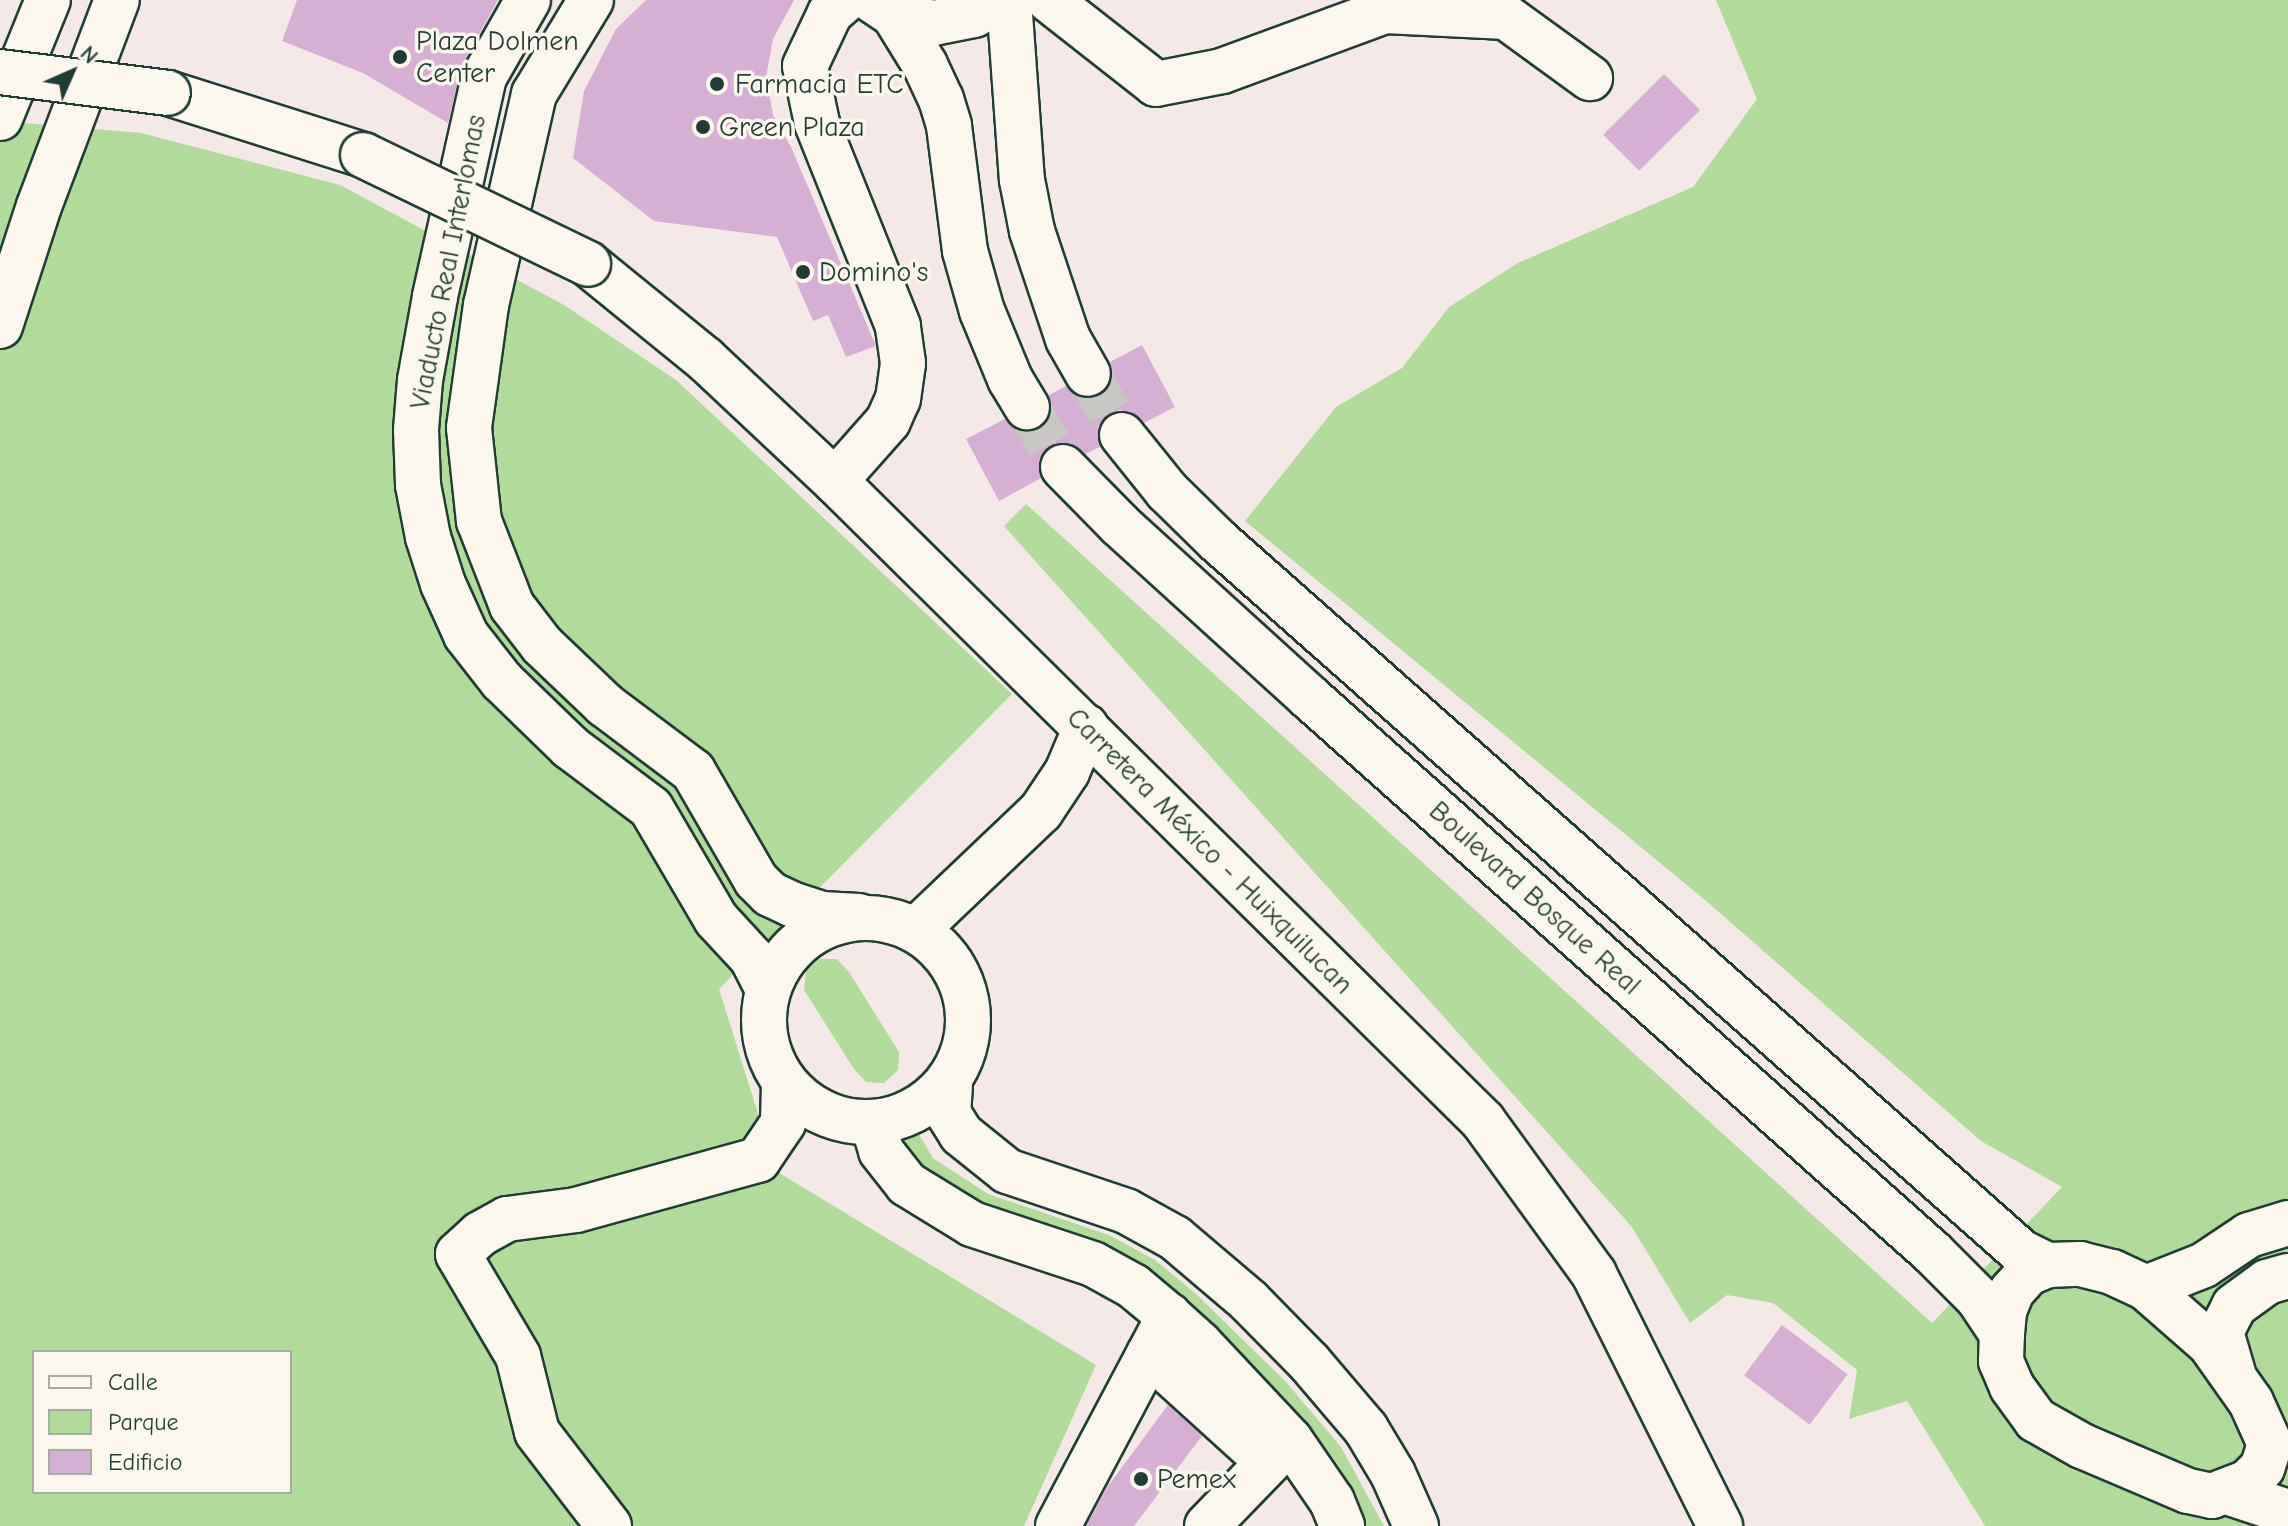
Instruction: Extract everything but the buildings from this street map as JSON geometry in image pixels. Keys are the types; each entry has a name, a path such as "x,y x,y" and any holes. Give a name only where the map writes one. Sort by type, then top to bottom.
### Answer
{"main road":[{"path":"0,118 48,0"},
{"path":"0,326 39,206 117,0"},
{"name":"Viaducto Real Interlomas","path":"528,0 484,77 435,297 416,430 418,485 428,537 443,584 466,635 502,681 570,747 651,808 716,919 752,958 767,987"},
{"name":"Viaducto Real Interlomas","path":"591,0 534,94 486,305 469,428 479,521 512,606 542,645 605,705 693,771 756,880 770,894 791,904 822,914 859,916"},
{"path":"835,481 888,421 898,399 903,363 898,326 817,123 805,66 830,13 845,0"},
{"path":"883,8 934,23 974,15 999,0"},
{"path":"1009,0 1022,180 1049,291 1068,339 1088,374"},
{"path":"1049,0 1156,84 1222,71 1385,11 1506,17 1590,78"},
{"path":"883,8 925,65 949,126 956,198 982,311 1010,379 1027,407"},
{"name":"Carretera México - Huixquilucan","path":"0,72 168,93 363,155 588,264 705,359 835,481 1483,1121 1594,1274 1720,1526"},
{"path":"982,311 1049,291"},
{"name":"Boulevard Bosque Real","path":"1122,435 1167,491 1218,541 1971,1209 2021,1252 2048,1265"},
{"name":"Boulevard Bosque Real","path":"1063,467 1120,525 1932,1252 1978,1298 2002,1334"},
{"path":"1120,525 1167,491"},
{"path":"916,930 1041,811 1067,772 1086,727"},
{"path":"609,1526 537,1432 518,1356 458,1254 480,1234 507,1219 576,1210 758,1160 783,1123 784,1083 764,1037 767,987 788,952 809,935 820,927 859,916 888,919 916,930 942,950 960,977 970,1017 962,1058 950,1086 948,1113 961,1134 1007,1171 1139,1218 1175,1238 1249,1301 1309,1362 1366,1429 1393,1474 1416,1526"},
{"path":"784,1083 823,1115 873,1124 909,1115 950,1086"},
{"path":"873,1124 881,1151 907,1184 972,1224 1093,1264 1133,1286 1218,1362 1279,1451"},
{"path":"2146,1288 2204,1265 2249,1235 2288,1223"},
{"path":"2080,1264 2112,1272 2146,1288 2210,1344 2275,1429 2262,1468 2248,1482 2227,1492 2212,1496 2188,1491 2082,1446 2036,1420 2012,1387 2001,1361 2004,1311 2012,1291 2028,1273 2048,1265 2080,1264"},
{"path":"2234,1376 2221,1332 2234,1306 2267,1282 2288,1276"},
{"path":"1058,1526 1169,1316"},
{"path":"1149,1354 1324,1488 1342,1526"},
{"path":"1207,1526 1279,1451"},
{"path":"2227,1492 2288,1512"}],"green space":[{"path":"1716,0 2288,0 2288,1526 1985,1526 1907,1401 1849,1419 1857,1370 1773,1303 1727,1295 1690,1323 1632,1227 1004,526 1026,504 1932,1323 2062,1187 1981,1141 1705,900 1245,521 1336,407 1402,368 1449,307 1518,263 1693,187 1757,99"},
{"path":"0,121 141,133 340,185 564,305 676,380 1012,694 719,989 776,1171 1096,1365 1024,1526 0,1526"},
{"path":"819,959 837,959 849,972 899,1052 898,1070 884,1083 866,1082 854,1069 804,990 806,971"},
{"path":"917,1131 933,1158 988,1194 1109,1235 1155,1260 1195,1293 1286,1382 1341,1447 1384,1526 1367,1526 1329,1456 1274,1392 923,1172 901,1138"}],"tunnel":[{"path":"1088,374 1122,435"},
{"path":"1027,407 1063,467"}],"place":[{"name":"Plaza Dolmen Center","path":"400,57"},
{"name":"Farmacia ETC","path":"717,84"},
{"name":"Green Plaza","path":"703,127"},
{"name":"Domino's","path":"803,272"},
{"name":"Pemex","path":"1141,1479"}]}
